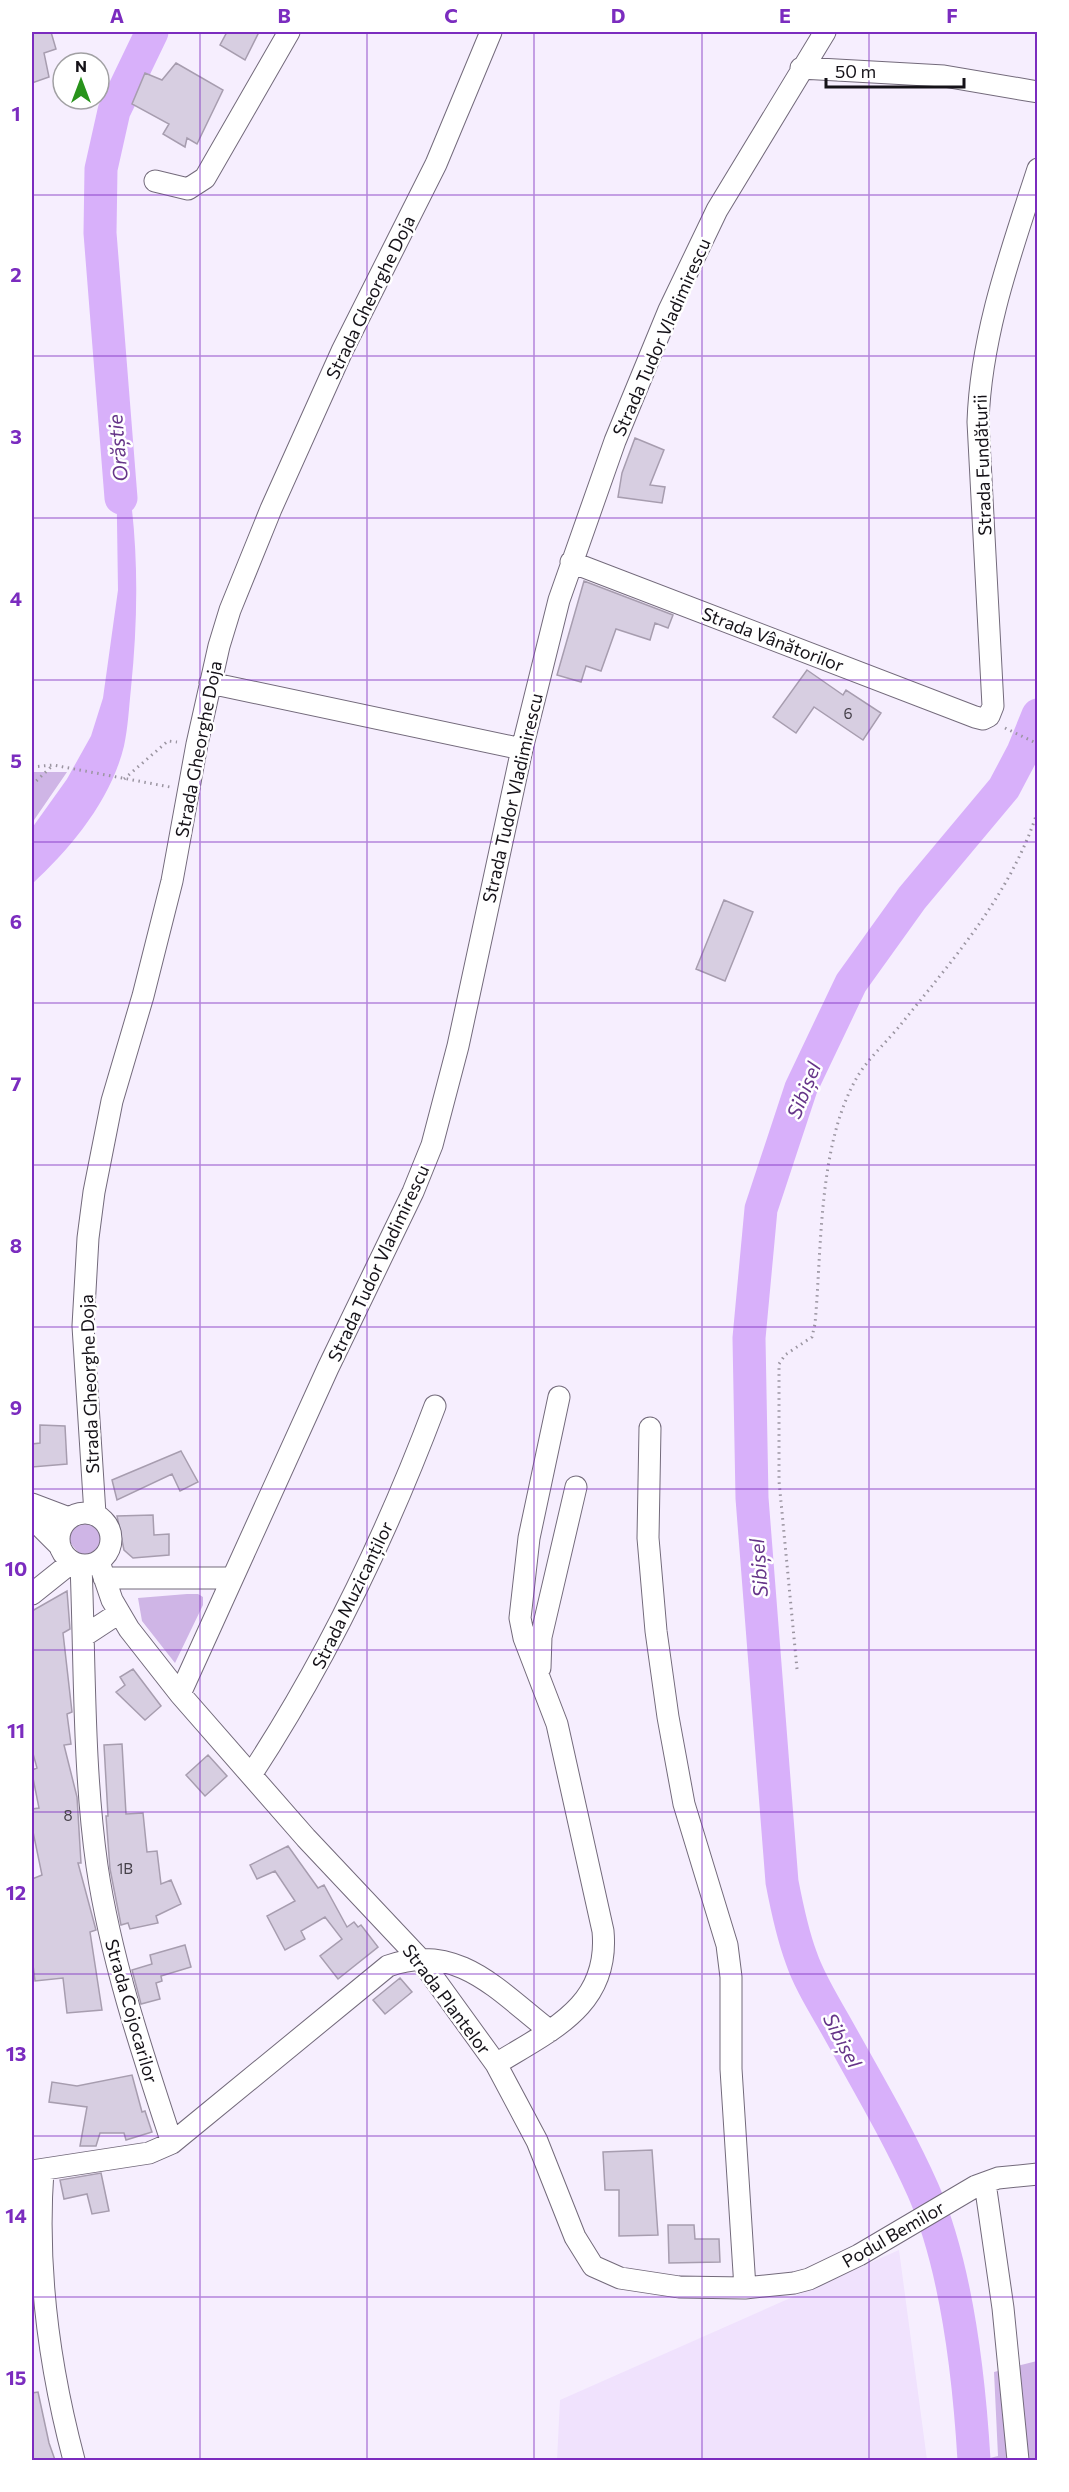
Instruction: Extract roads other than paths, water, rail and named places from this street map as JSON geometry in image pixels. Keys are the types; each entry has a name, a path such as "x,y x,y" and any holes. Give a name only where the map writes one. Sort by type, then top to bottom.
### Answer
{"street":[{"path":"155,181 188,189 205,178 289,32"},
{"name":"Strada Tudor Vladimirescu","path":"180,1694 413,1192 432,1145 458,1046 522,749 571,562 623,420 691,261 742,165 825,32"},
{"name":"Strada Gheorghe Doja","path":"95,1514 83,1326 88,1238 94,1192 112,1101 160,932 210,682 230,610 271,509 342,351 436,164 486,34"},
{"path":"801,69 944,76 1038,92"},
{"name":"Strada Fundăturii","path":"975,717 982,720 989,716 993,706 978,422 979,382 992,317 1038,169"},
{"name":"Strada Vânătorilor","path":"571,562 975,717"},
{"path":"210,682 522,749"},
{"path":"496,2064 550,2031 586,2001 596,1985 605,1950 570,1774 556,1724 524,1638 520,1618 529,1538 559,1397"},
{"name":"Strada Muzicanților","path":"251,1775 290,1716 347,1611 404,1484 435,1406"},
{"path":"650,1428 648,1538 656,1630 668,1717 684,1804 720,1920 731,1977 731,2069 745,2288"},
{"path":"540,1680 541,1637 576,1487"},
{"path":"32,1504 69,1518 86,1513 95,1514 108,1525 112,1541 110,1549 32,1594"},
{"name":"Strada Plantelor","path":"32,1518 83,1563 180,1694 420,1959 496,2064 537,2141 575,2237 593,2266 620,2278 679,2287 745,2288 809,2279"},
{"path":"69,1518 60,1531 83,1563 232,1578"},
{"name":"Strada Cojocarilor","path":"83,1563 90,1780 97,1867 116,1957 172,2143"},
{"path":"84,1636 119,1613"},
{"path":"74,2460 61,2405 46,2307 37,2171 149,2153 172,2143 388,1966 420,1959 453,1962 472,1970 550,2031"},
{"name":"Podul Bemilor","path":"809,2279 859,2255 980,2184 998,2178 1038,2174"},
{"path":"980,2184 1003,2308 1018,2460"}],"waterway":[{"name":"Orăștie","path":"121,498 100,233 101,169 114,111 152,32"},
{"name":"Sibișel","path":"974,2460 965,2358 953,2288 935,2221 914,2170 894,2130 809,1977 795,1939 784,1892 752,1498 749,1338 761,1209 801,1088 851,983 912,898 1004,788 1023,752 1038,715"}]}
